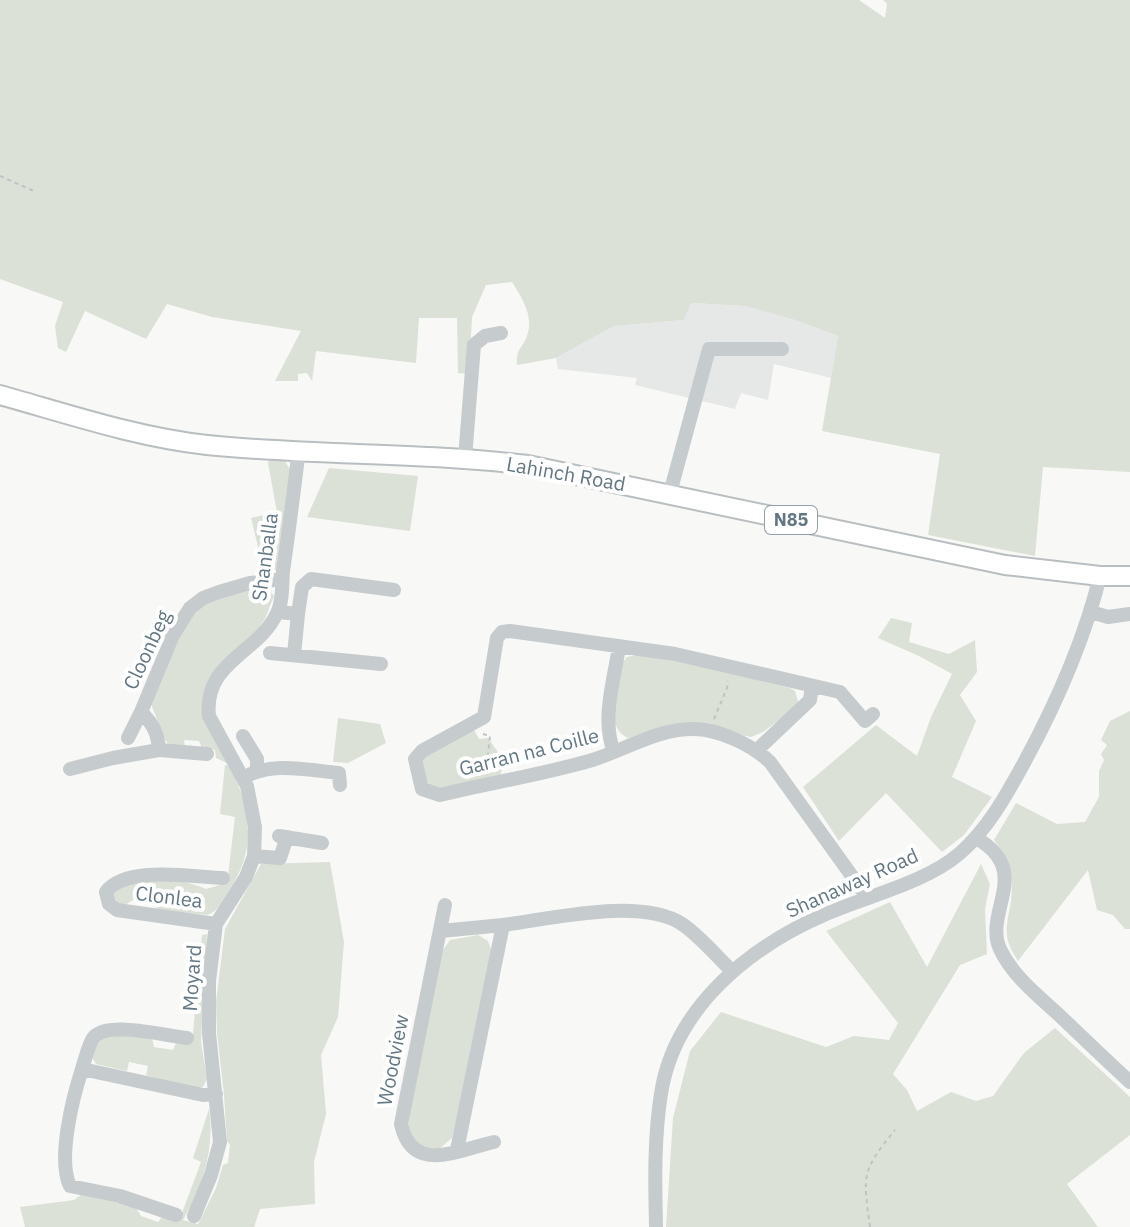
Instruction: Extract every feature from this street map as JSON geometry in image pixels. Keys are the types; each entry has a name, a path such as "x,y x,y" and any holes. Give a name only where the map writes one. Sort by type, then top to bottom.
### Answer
{"main road":[{"name":"Lahinch Road","path":"0,395 124,430 206,445 465,458 528,465 1005,565 1100,576 1130,576"}],"street":[{"path":"465,458 474,345 485,336 501,333"},
{"path":"670,493 709,349 782,349"},
{"name":"Shanballa","path":"255,827 251,798 243,778 209,716 209,693 227,666 257,639 278,612 299,449"},
{"name":"Shanaway Road","path":"656,1227 661,1092 684,1028 732,971 789,932 921,876 956,857 976,838 1005,798 1050,715 1091,612 1100,576"},
{"name":"Cloonbeg","path":"128,738 173,635 190,608 203,598 219,592 282,579"},
{"path":"294,655 302,587 311,579 394,590"},
{"path":"278,612 298,614"},
{"path":"1091,612 1108,617 1130,614"},
{"name":"Garran na Coille","path":"483,734 497,638 502,632 510,631 675,654 840,692 865,721 873,714"},
{"name":"Garran na Coille","path":"614,752 608,722 619,647"},
{"path":"270,653 381,664"},
{"path":"757,750 810,700 812,686"},
{"name":"Cloonbeg","path":"141,712 153,724 159,750"},
{"name":"Garran na Coille","path":"484,717 422,751 415,759 422,789 440,795 589,761 670,732 692,729 711,732 757,750 783,776 867,897"},
{"path":"243,736 257,759 257,770"},
{"path":"70,769 159,750 207,754"},
{"path":"243,778 257,770 273,767 339,773 340,785"},
{"name":"Moyard","path":"194,1216 211,1175 220,1142 209,1033 209,981 216,924 246,877 254,856 255,827"},
{"path":"254,856 280,858 283,837 322,843"},
{"path":"976,838 989,845 1004,872 1005,892 998,924 999,946 1008,963 1030,988 1130,1082"},
{"name":"Clonlea","path":"216,924 117,910 109,904 106,892 119,881 136,875 223,878"},
{"name":"Woodview","path":"445,905 401,1124 411,1148 420,1153 431,1155 494,1142"},
{"path":"441,931 617,910 659,913 684,926 732,971"},
{"path":"457,1150 503,925"},
{"name":"Moyard","path":"176,1215 120,1196 70,1186 67,1152 73,1097 93,1038 113,1028 187,1038"},
{"path":"82,1069 203,1095 216,1094"}],"path":[{"path":"0,176 36,192"},
{"path":"711,732 727,688 726,666"},
{"path":"483,734 490,736 489,764 506,780"},
{"path":"870,1227 864,1183 872,1159 895,1130"}],"shaded area":[{"path":"0,0 859,0 885,18 887,4 883,0 1130,0 1130,472 1043,467 1035,556 928,535 940,454 822,431 838,336 745,306 691,303 684,320 614,326 556,358 517,365 518,352 529,329 526,308 512,282 486,285 472,317 469,374 458,373 457,318 419,318 416,363 316,351 312,381 307,373 298,374 298,381 275,381 301,331 212,317 167,304 146,339 85,311 66,352 58,348 55,326 63,302 0,279"},
{"path":"690,303 745,306 838,336 831,378 774,364 768,400 741,393 735,409 635,385 637,378 558,369 556,358 614,326 684,320"},
{"path":"270,457 283,458 292,473 279,565 276,570 264,571 251,518 277,512 268,463"},
{"path":"329,468 418,476 410,531 307,517"},
{"path":"265,586 274,596 265,619 204,693 206,721 227,763 216,758 215,750 202,748 199,741 184,740 185,747 170,746 151,704 182,626 202,604"},
{"path":"891,618 912,623 909,642 949,654 975,640 977,672 960,695 976,721 952,777 992,797 964,835 942,852 886,793 839,841 803,787 876,725 917,756 931,717 952,674 878,638"},
{"path":"637,655 693,664 790,688 795,691 798,701 796,707 763,732 751,737 688,724 628,738 616,724 615,694 622,663 627,657"},
{"path":"1130,711 1130,929 1125,929 1113,915 1097,910 1088,870 1018,961 1007,936 1012,892 1010,874 1005,857 994,840 1016,803 1057,824 1085,822 1099,797 1099,771 1104,760 1101,754 1107,745 1101,740 1110,721"},
{"path":"338,718 380,724 386,743 348,763 333,762"},
{"path":"474,730 479,739 488,738 504,761 500,776 434,788 425,778 422,758"},
{"path":"225,765 229,766 243,798 248,829 244,861 219,906 207,915 159,910 150,902 133,900 119,905 113,897 115,892 135,882 172,880 206,889 227,883 235,817 220,814"},
{"path":"330,862 344,942 338,1017 321,1055 326,1114 314,1162 315,1204 260,1209 254,1227 25,1227 20,1207 74,1200 81,1195 135,1206 141,1216 158,1222 162,1217 179,1221 201,1162 193,1158 209,1109 210,1138 206,1166 183,1220 198,1224 216,1188 223,1165 228,1163 230,1145 227,1141 216,1002 225,929 261,864"},
{"path":"981,864 990,884 985,909 987,954 960,965 893,1074 907,1090 917,1111 951,1092 976,1101 993,1096 1024,1053 1055,1028 1130,1097 1130,1135 1067,1184 1098,1227 666,1227 673,1118 690,1051 721,1012 826,1047 854,1036 889,1040 898,1023 826,931 890,902 927,967"},
{"path":"207,934 201,1042 207,1079 203,1087 194,1089 146,1075 148,1066 129,1062 127,1071 96,1064 92,1057 97,1041 111,1035 152,1038 154,1047 173,1050 177,1041 192,1043 202,935"},
{"path":"478,935 488,941 492,952 452,1138 439,1149 419,1148 410,1138 408,1126 422,1038 443,950 450,940"}]}
